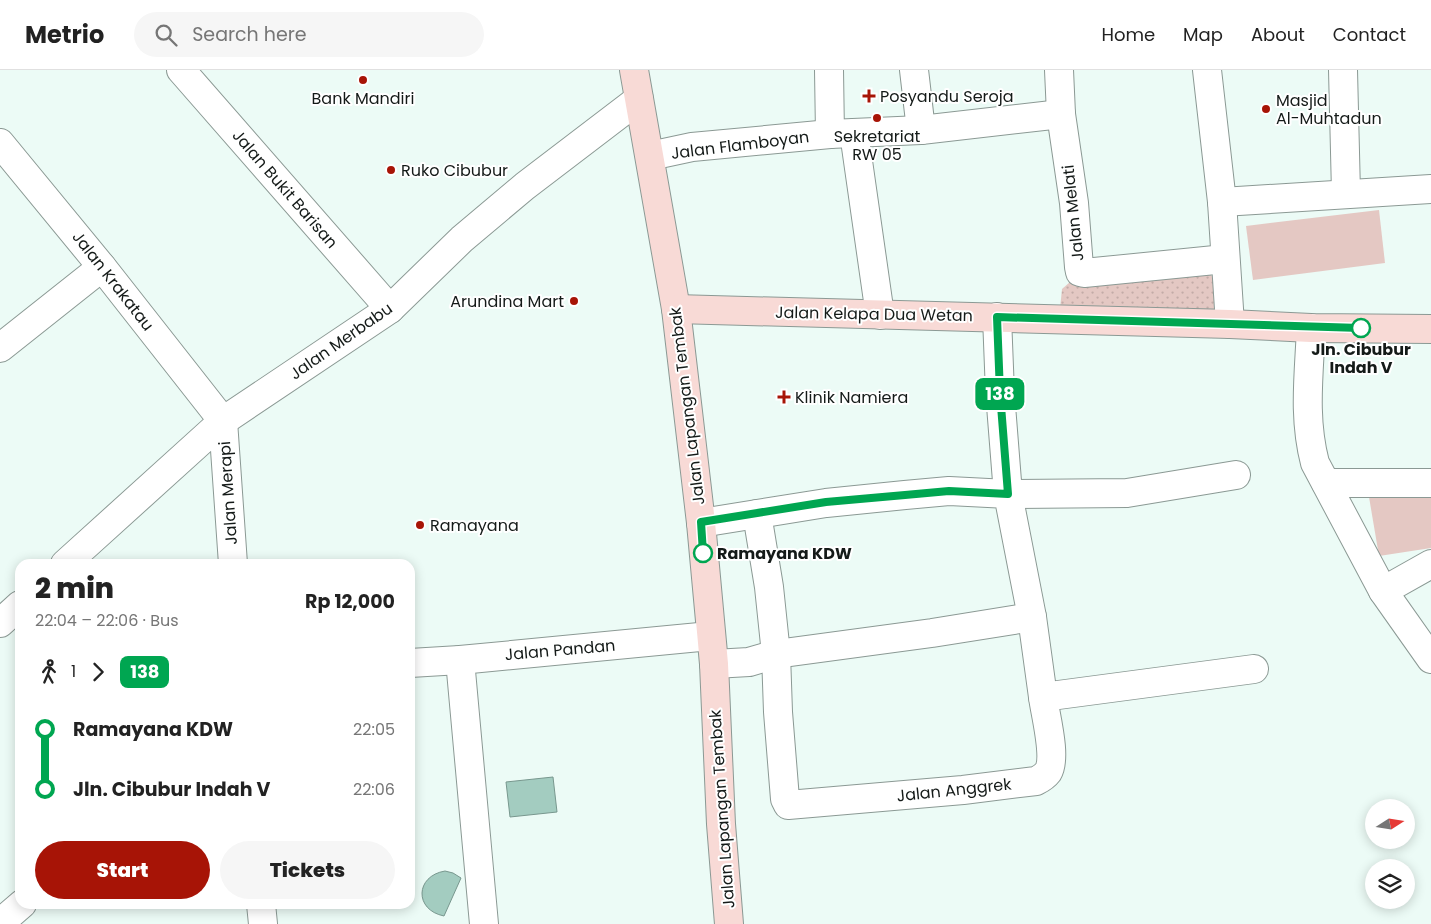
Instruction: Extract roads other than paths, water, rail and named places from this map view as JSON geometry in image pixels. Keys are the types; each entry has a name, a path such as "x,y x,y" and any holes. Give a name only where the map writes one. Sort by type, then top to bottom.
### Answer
{"street":[{"name":"Jalan Bukit Barisan","path":"181,70 390,309"},
{"name":"Jalan Lapangan Tembak","path":"634,70 676,309 701,522 714,664 721,824 730,924"},
{"name":"Jalan Flamboyan","path":"828,70 880,315"},
{"path":"914,70 921,130"},
{"name":"Jalan Melati","path":"1059,70 1061,114 1074,203 1078,267 1080,272 1225,259"},
{"path":"1207,70 1222,202 1230,324"},
{"path":"1343,70 1346,193"},
{"name":"Jalan Merbabu","path":"71,559 223,421 390,309 462,239 525,186 639,98"},
{"name":"Jalan Flamboyan","path":"650,156 692,147 842,134 921,130 1061,114"},
{"name":"Jalan Krakatau","path":"0,143 102,267 223,421"},
{"path":"1222,202 1431,189"},
{"path":"0,348 102,267"},
{"name":"Jalan Kelapa Dua Wetan","path":"676,309 997,317 1311,328 1431,328"},
{"name":"Jalan Anggrek","path":"776,654 784,799 788,805 963,790 1036,781 1049,771 1052,756 1032,617 1008,494 1000,393 997,317"},
{"path":"1311,328 1306,396 1310,442 1315,464 1383,591 1431,659"},
{"name":"Jalan Merapi","path":"223,421 233,559"},
{"path":"701,522 826,502 949,491 1008,494 1127,493 1236,475"},
{"path":"1326,484 1431,483"},
{"path":"757,514 769,587 776,654"},
{"path":"1383,591 1431,564"},
{"path":"0,622 15,608"},
{"path":"714,664 749,662 776,654 913,636 1032,617"},
{"name":"Jalan Pandan","path":"415,663 710,636"},
{"path":"460,660 484,924"},
{"path":"1043,697 1254,669"},
{"path":"0,923 16,909"},
{"path":"262,909 263,924"}],"place":[{"name":"Bank Mandiri","path":"363,80"},
{"name":"Posyandu Seroja","path":"869,96"},
{"name":"Masjid Al-Muhtadun","path":"1266,109"},
{"name":"Sekretariat RW 05","path":"877,118"},
{"name":"Ruko Cibubur","path":"391,170"},
{"name":"Arundina Mart","path":"574,301"},
{"name":"Jln. Cibubur Indah V","path":"1361,328"},
{"name":"Klinik Namiera","path":"784,397"},
{"name":"Ramayana","path":"420,525"},
{"name":"Ramayana KDW","path":"703,553"}]}
